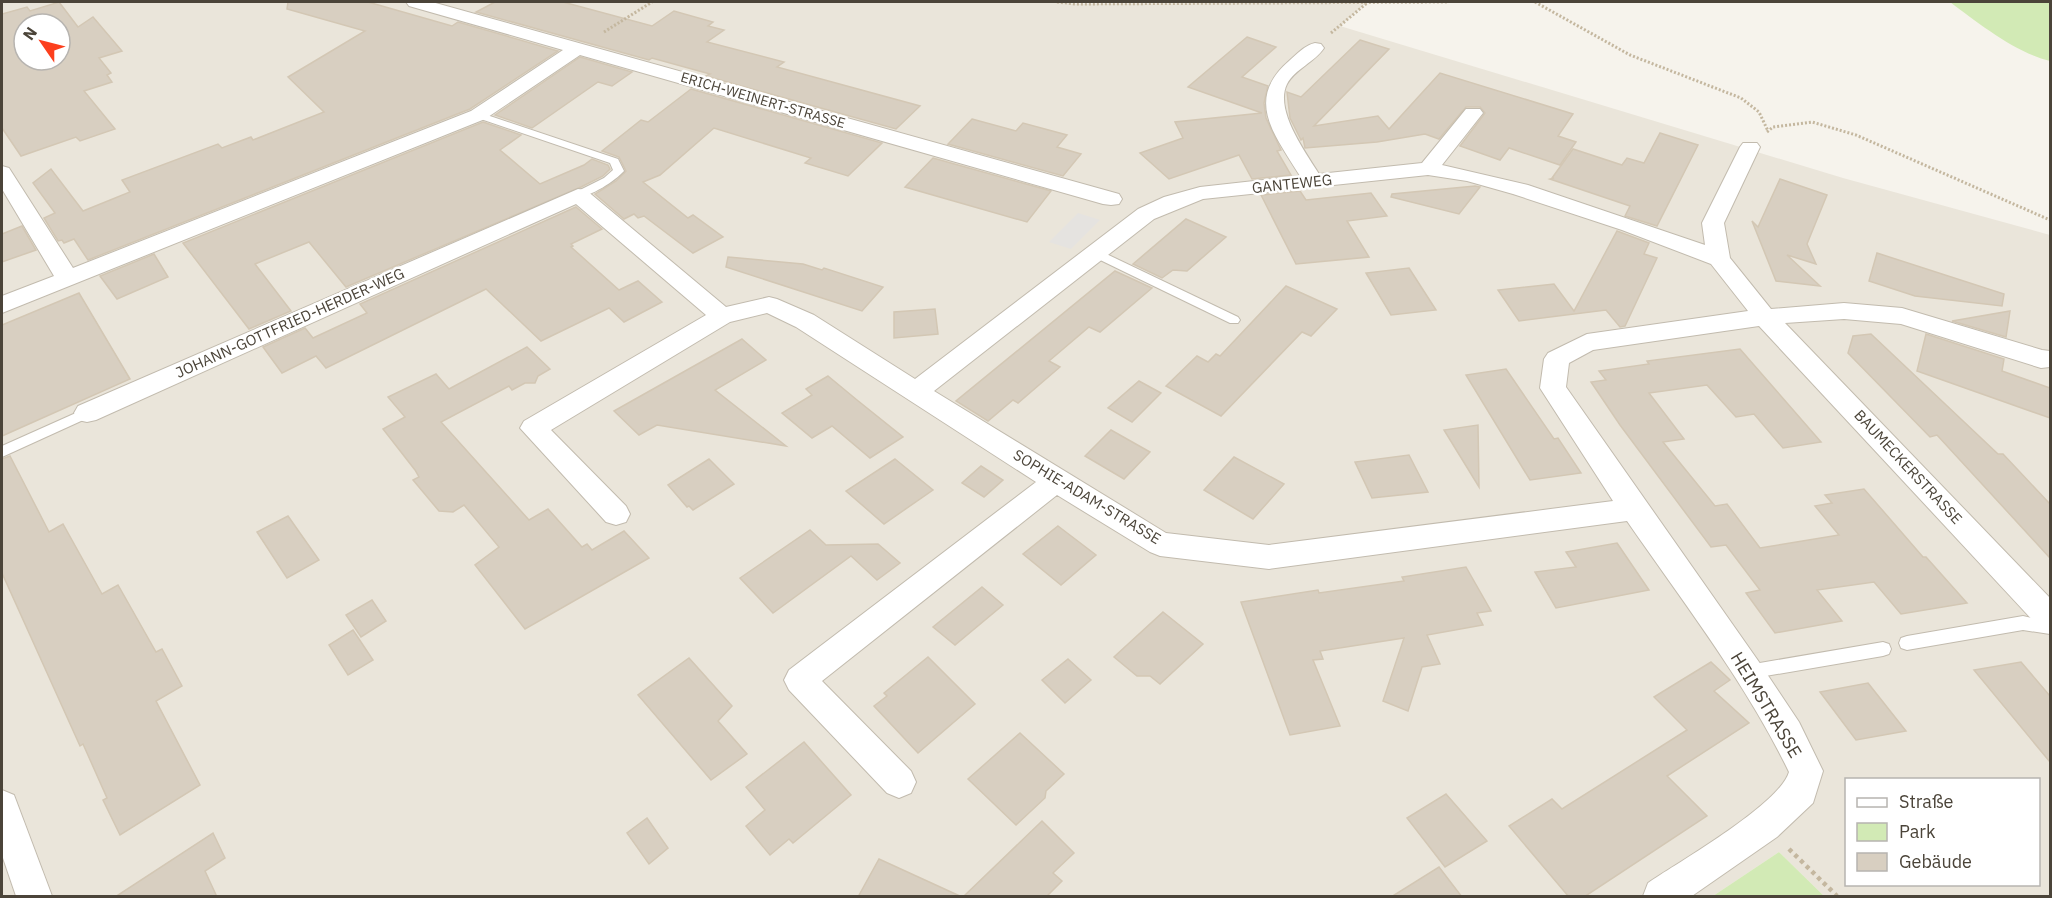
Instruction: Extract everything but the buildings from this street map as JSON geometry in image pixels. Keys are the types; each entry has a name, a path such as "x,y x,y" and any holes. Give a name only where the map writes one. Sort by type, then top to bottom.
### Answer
{"street":[{"name":"ERICH-WEINERT-STRASSE","path":"415,2 1111,199"},
{"path":"2,305 478,115 578,48"},
{"path":"1313,181 1277,117 1273,100 1278,84 1315,48"},
{"path":"1428,170 1473,113"},
{"name":"BAUMECKERSTRASSE","path":"1759,139 1713,223 1719,259 1765,317 2050,618"},
{"name":"GANTEWEG","path":"916,392 1146,214 1200,193 1428,170 1466,173 1501,182 1668,238 1719,259"},
{"path":"2,172 67,278"},
{"path":"578,195 722,316"},
{"name":"JOHANN-GOTTFRIED-HERDER-WEG","path":"87,413 578,195"},
{"name":"SOPHIE-ADAM-STRASSE","path":"616,514 533,428 722,316 769,305 805,321 1056,481 1160,544 1269,557 1634,508"},
{"path":"1634,508 1553,388 1557,359 1587,342 1765,317 1844,311 1902,316 2041,359 2050,359"},
{"path":"899,782 800,680 1056,481"},
{"name":"HEIMSTRASSE","path":"1634,508 1749,672 1787,733 1806,771 1801,791 1765,825 1661,897"},
{"path":"2,807 34,897"}],"lane":[{"path":"478,115 614,161 619,171 608,180 578,195"},
{"path":"1096,253 1234,320"},
{"name":"JOHANN-GOTTFRIED-HERDER-WEG","path":"2,452 87,413"},
{"path":"1907,643 2023,622 2050,628"},
{"path":"1749,672 1883,649"}],"path":[{"path":"578,48 652,2"},
{"path":"1057,2 1075,4 1448,2"},
{"path":"1315,48 1367,2"},
{"path":"1535,2 1580,30 1630,55 1741,98 1759,112 1759,139"},
{"path":"1759,139 1773,127 1812,122 1856,135 2050,220"},
{"path":"1765,825 1837,897"}],"shaded area":[{"path":"2,2 1057,2 1075,4 1367,2 1340,26 1843,178 2050,235 2050,896 1824,896 1779,852 1713,896 2,896"},
{"path":"1078,213 1100,220 1071,249 1049,242"}],"green space":[{"path":"1950,2 2050,2 2050,61 2011,44"},
{"path":"1779,852 1824,896 1713,896"}]}
